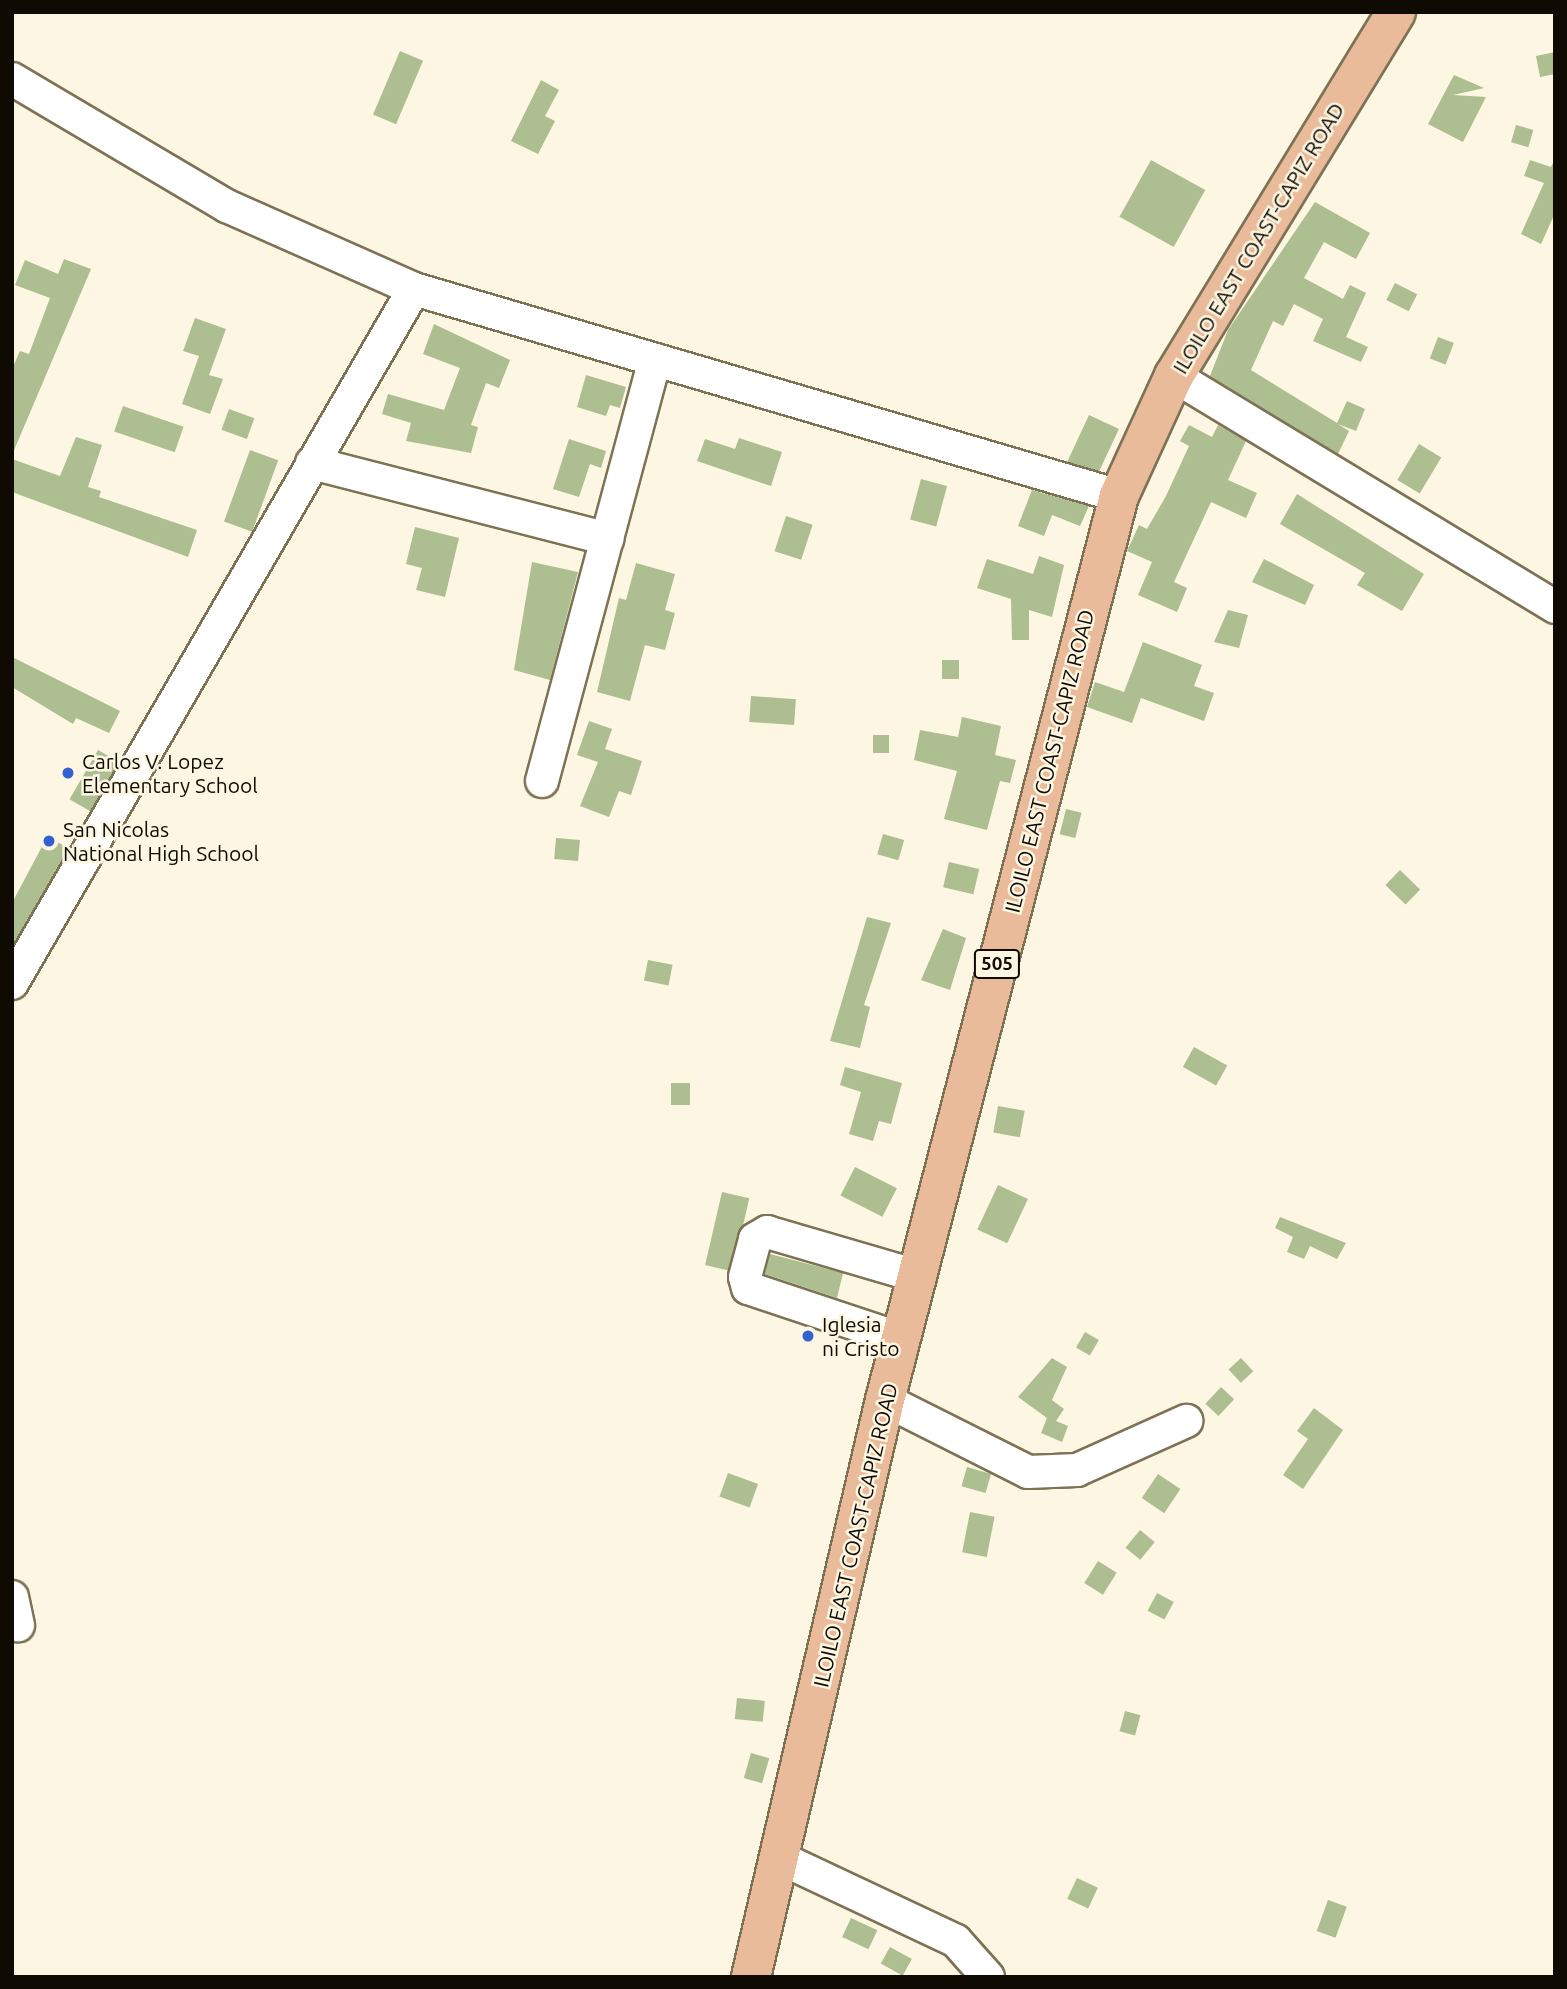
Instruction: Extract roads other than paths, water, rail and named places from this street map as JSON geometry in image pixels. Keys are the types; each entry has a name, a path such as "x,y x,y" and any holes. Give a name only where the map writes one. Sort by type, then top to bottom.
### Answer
{"main road":[{"name":"ILOILO EAST COAST-CAPIZ ROAD","path":"751,1977 782,1859 885,1400 1119,496 1174,376 1396,12"}],"street":[{"path":"12,79 227,206 414,289 1119,496"},
{"path":"12,983 414,289"},
{"path":"542,781 655,360"},
{"path":"1174,376 1555,607"},
{"path":"312,463 607,539"},
{"path":"901,1339 748,1288 745,1277 755,1239 767,1233 917,1276"},
{"path":"885,1400 1028,1472 1077,1470 1186,1421"},
{"path":"782,1859 956,1941 988,1977"}],"place":[{"name":"Carlos V. Lopez Elementary School","path":"68,773"},
{"name":"San Nicolas National High School","path":"49,841"},
{"name":"Iglesia ni Cristo","path":"808,1336"}]}
